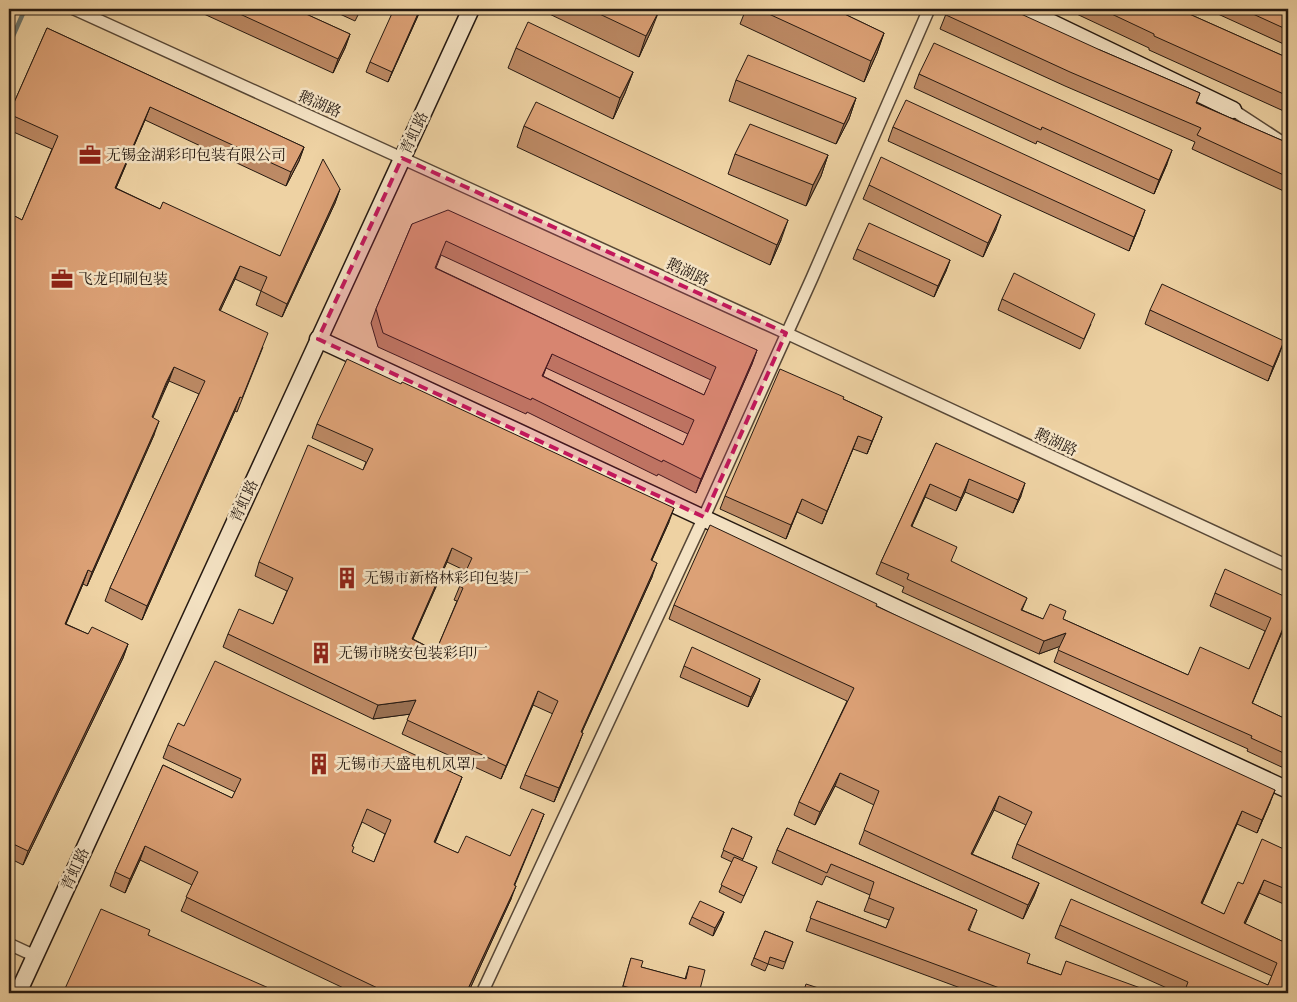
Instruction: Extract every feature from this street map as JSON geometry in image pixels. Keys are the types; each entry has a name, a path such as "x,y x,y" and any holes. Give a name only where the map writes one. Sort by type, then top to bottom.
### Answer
{"street":[{"name":"青虹路","path":"18,993 471,9"},
{"path":"482,993 704,517 929,9"},
{"path":"1023,9 1233,110 1288,146"},
{"name":"鹅湖路","path":"78,10 786,333 1288,566"},
{"path":"318,340 704,517 1288,790"},
{"path":"9,944 35,956"}],"highlighted area":[{"path":"402,158 786,333 704,517 318,339"}],"building":[{"path":"229,9 295,9 350,34 338,59"},
{"path":"394,9 420,9 392,72 370,62"},
{"path":"589,9 655,9 659,11 646,36"},
{"path":"758,9 834,9 884,33 871,61"},
{"path":"948,9 1010,9 1200,93 1196,103 1288,143 1288,177 1197,135 1201,128 1070,72 946,15"},
{"path":"1101,9 1178,9 1288,58 1288,96 1154,36 1154,34"},
{"path":"1242,9 1288,9 1288,30"},
{"path":"528,22 633,72 620,98 516,48"},
{"path":"47,28 304,147 291,172 150,107 115,188 160,209 163,202 280,256 323,159 340,189 287,304 261,291 267,277 240,266 219,310 268,333 242,398 240,397 147,606 110,588 205,381 174,367 166,383 152,417 159,421 92,572 88,570 65,624 88,634 92,627 128,644 28,851 9,842 9,213 22,220 58,136 9,114"},
{"path":"934,43 1172,150 1159,180 1042,127 1041,130 919,74"},
{"path":"748,55 856,98 844,124 736,80"},
{"path":"906,100 1145,210 1134,237 893,127"},
{"path":"536,102 788,220 777,245 524,126"},
{"path":"750,124 828,155 813,185 735,154"},
{"path":"881,157 1001,215 988,243 869,185"},
{"path":"448,210 757,350 701,479 663,460 662,462 532,398 531,400 383,333 376,309 412,224","holes":["446,241 716,367 704,395 435,268","552,354 694,420 683,445 542,376"]},
{"path":"869,223 950,260 938,286 857,249"},
{"path":"1014,273 1095,314 1084,339 1002,299"},
{"path":"1162,284 1284,341 1273,367 1150,310"},
{"path":"347,359 401,384 402,382 674,508 651,560 657,563 581,732 583,733 559,788 525,775 558,701 538,691 506,766 407,720 416,700 378,705 228,634 239,609 273,624 293,578 259,562 308,445 363,470 373,449 317,424","holes":["452,548 472,558 459,586 463,588 436,651 412,639"]},
{"path":"780,369 844,397 843,399 882,417 872,441 858,436 827,511 802,499 791,525 725,496"},
{"path":"936,443 1025,483 1018,500 969,479 961,498 930,484 911,526 957,547 951,561 1027,598 1021,610 1043,619 1050,604 1066,611 1063,619 1188,675 1200,647 1249,669 1271,618 1215,593 1225,569 1288,598 1288,616 1252,703 1288,720 1288,755 1251,738 1252,736 1058,650 1066,633 1044,641 907,579 909,574 881,562"},
{"path":"710,525 877,604 876,606 1275,790 1262,820 1242,811 1201,903 1224,914 1238,882 1243,884 1262,839 1288,851 1288,890 1264,880 1244,923 1288,944 1288,993 1184,993 1188,982 1060,925 1071,899 1268,985 1277,963 1017,844 1032,812 999,796 971,854 1039,883 1028,905 864,830 879,791 840,773 820,812 799,802 854,688 674,605"},
{"path":"692,647 760,679 751,697 684,666"},
{"path":"215,661 462,777 434,842 458,853 466,836 510,856 532,809 544,814 514,885 516,886 466,993 388,993 186,897 198,872 145,846 130,879 115,872 163,765 232,798 241,779 168,745 178,723 184,726","holes":["367,809 391,820 374,862 352,852 354,847 352,846"]},
{"path":"732,828 752,837 743,859 723,850"},
{"path":"787,828 977,910 968,930 1030,954 1027,963 1061,975 1066,961 1146,990 1145,993 1013,993 810,918 817,901 886,928 894,908 869,898 874,882 831,864 827,873 777,850"},
{"path":"734,857 757,867 744,896 721,885"},
{"path":"700,901 724,912 715,928 692,917"},
{"path":"101,909 150,930 148,935 280,993 63,993"},
{"path":"765,931 793,942 785,962 770,957 768,964 754,958"},
{"path":"631,958 643,961 641,967 686,979 689,966 705,970 699,993 650,993 623,986"},
{"path":"806,984 834,993 803,993"},
{"path":"746,989 760,993 745,993"}],"waterway":[{"path":"9,45 25,9"}],"place":[{"name":"无锡金湖彩印包装有限公司","path":"90,155"},
{"name":"飞龙印刷包装","path":"62,279"},
{"name":"无锡市新格林彩印包装厂","path":"347,578"},
{"name":"无锡市晓安包装彩印厂","path":"321,653"},
{"name":"无锡市天盛电机风罩厂","path":"319,764"}]}
